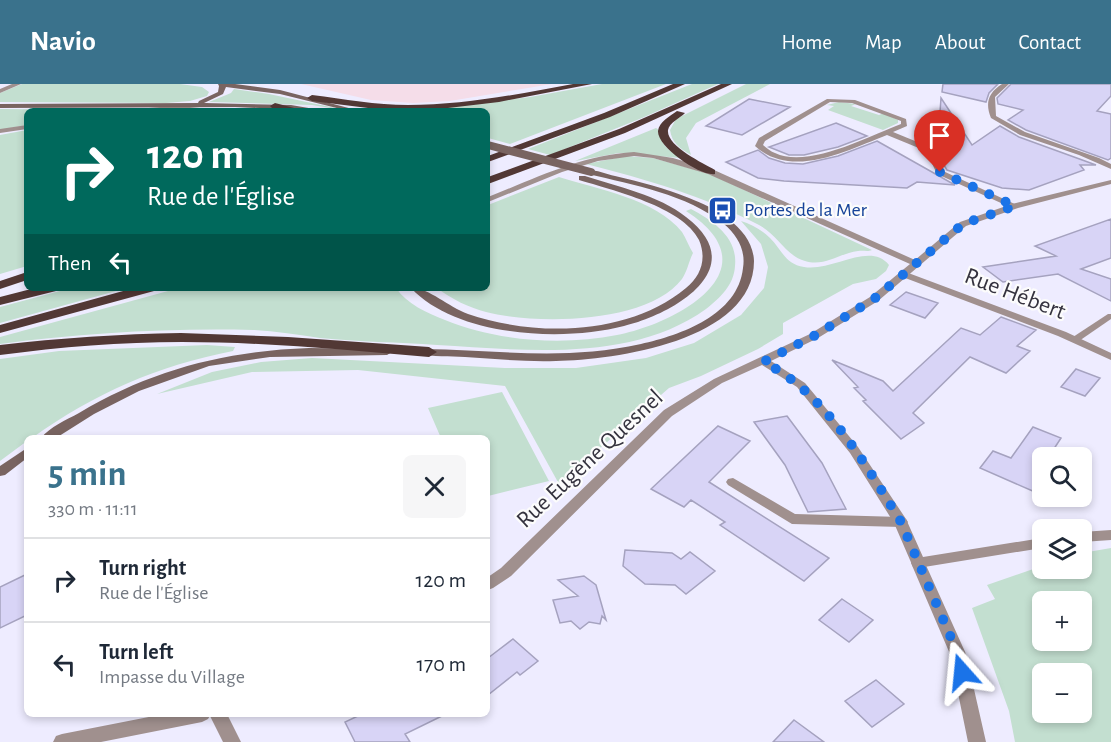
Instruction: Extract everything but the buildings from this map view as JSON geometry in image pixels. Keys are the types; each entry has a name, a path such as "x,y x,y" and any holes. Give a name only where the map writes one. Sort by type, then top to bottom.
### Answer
{"highway":[{"path":"312,98 364,106 411,108 494,99 588,84"},
{"path":"490,158 607,115 681,84"},
{"path":"490,180 559,156 688,103 728,84"},
{"path":"688,103 687,109 666,123 663,136 674,149 711,172"},
{"path":"275,106 283,108"},
{"path":"490,189 523,176 559,156"},
{"path":"0,285 24,277"},
{"path":"0,301 39,291"},
{"path":"0,329 138,291"},
{"path":"0,350 83,341 148,338 258,340 429,352"}],"main road":[{"path":"185,105 219,95 222,92 222,84 312,98 347,108"},
{"path":"3,106 207,105 294,108"},
{"path":"420,291 434,302 468,318 517,328 566,330 622,324 666,308 693,289 701,280 706,268 707,250 694,228 684,219 657,203 587,175 490,146"},
{"path":"52,435 96,407 124,393 209,362 292,352 429,352 564,358 629,350 674,338 708,322 721,314 743,291 749,277 748,252 738,234 724,220 676,196 490,153"},
{"path":"0,472 24,454"}],"street":[{"path":"0,91 18,84"},
{"path":"1006,84 994,91 989,101 993,117 1030,138 1098,159 1111,167"},
{"path":"887,132 905,125 904,120 853,101 829,100 762,140 759,146 783,158 807,160 887,132 929,150 940,172 946,176 1015,206"},
{"path":"172,108 207,105"},
{"path":"0,131 24,128"},
{"path":"490,199 592,160 617,155 659,157 711,172 915,263"},
{"name":"Rue Eugène Quesnel","path":"490,583 506,572 668,413 718,381 763,362 814,336 874,299 963,224 1015,206 1111,182"},
{"name":"Rue Hébert","path":"903,274 1076,339 1111,357"},
{"path":"763,362 801,386 814,399 854,450 901,522 958,654 977,742"},
{"path":"733,482 792,519 901,522"},
{"path":"1092,537 1111,536"},
{"path":"918,563 1032,545"},
{"path":"62,742 187,717"},
{"path":"220,717 232,742"}],"lane":[{"path":"1076,339 1111,316"}],"shaded area":[{"path":"301,84 552,84 450,101 413,103 371,100"}],"green space":[{"path":"22,84 180,84 202,87 209,92 207,96 190,101 166,103 0,102 0,93"},
{"path":"602,84 666,84 510,144 490,139 490,108 440,108 530,97"},
{"path":"692,84 718,84 550,155 528,149"},
{"path":"746,84 770,84 696,123 686,138 691,155 677,145 670,130 676,119"},
{"path":"234,89 269,94 335,108 312,105 209,102 231,93"},
{"path":"839,102 856,104 851,106 879,115 884,113 898,120 898,123 883,130 828,110 834,106 827,105"},
{"path":"0,109 24,109 24,126 0,130"},
{"path":"656,128 666,147 681,158 619,153 575,161"},
{"path":"24,131 24,267 0,274 0,135"},
{"path":"626,156 653,158 710,174 872,250 851,252 819,262 805,261 792,255 765,229 737,214 674,189 586,164"},
{"path":"559,177 608,191 657,211 682,232 693,253 682,279 666,294 644,305 618,313 590,317 533,319 486,312 461,303 441,291 490,291 490,204"},
{"path":"691,209 708,219 728,238 735,256 734,273 729,285 721,296 706,309 676,326 645,338 611,345 576,349 505,349 221,330 126,332 0,344 0,337 168,291 398,291 424,311 486,333 552,341 617,335 666,319 689,306 708,290 720,273 722,253 711,232 686,211"},
{"path":"741,221 764,232 788,260 804,267 826,265 861,256 881,258 889,265 886,271 876,279 853,284 783,323 783,334 758,349 701,376 669,388 559,484 505,386 358,370 252,372 157,394 212,372 261,362 312,358 505,368 576,368 646,358 694,343 741,315 764,288 768,267 761,244"},
{"path":"60,291 116,291 0,323 0,307"},
{"path":"207,345 235,347 233,351 153,373 103,395 36,435 24,435 24,443 0,461 0,359 59,351"},
{"path":"502,392 549,481 490,496 490,435 440,435 428,408"},
{"path":"1111,548 1111,742 1015,742 1009,711 972,608 995,599 987,585 1032,569 1032,579 1092,579 1092,551"}],"place":[{"name":"Portes de la Mer","path":"723,210"}],"route":[{"path":"940,172 1015,206 963,224 874,299 814,336 763,362 778,369 814,399 854,450 890,504 901,522 958,654 962,672"}]}
